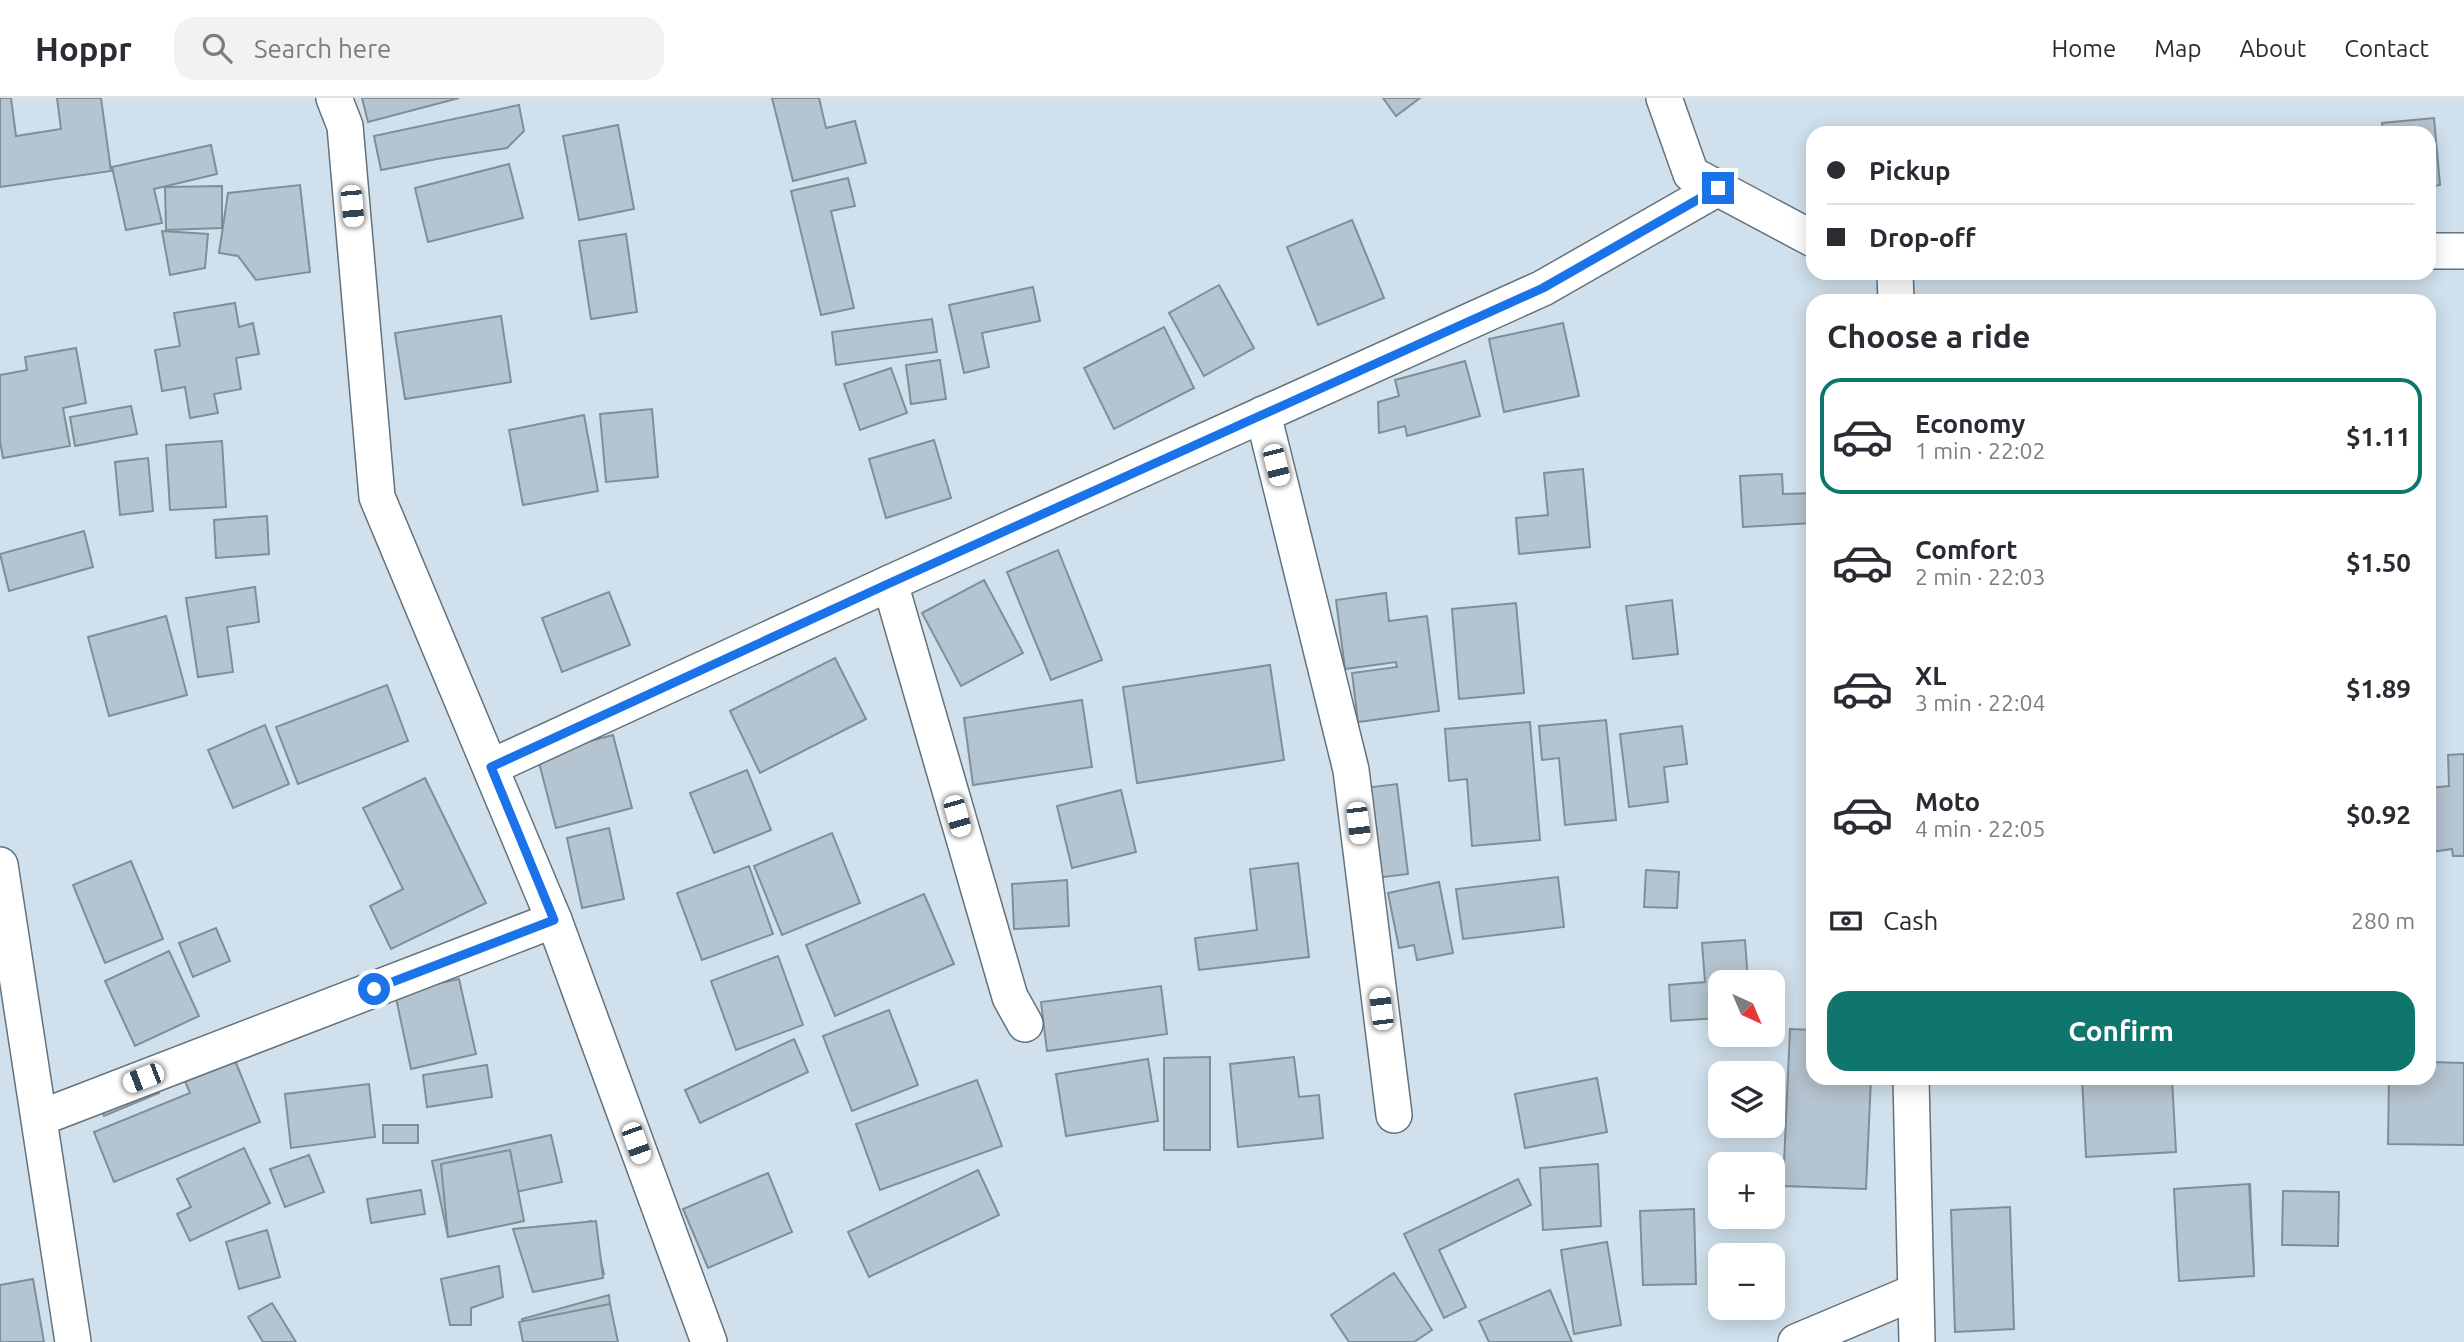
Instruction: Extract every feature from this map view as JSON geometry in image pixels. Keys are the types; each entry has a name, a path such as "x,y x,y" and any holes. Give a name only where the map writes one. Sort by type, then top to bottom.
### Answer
{"street":[{"path":"334,98 345,126 377,497 554,920 709,1342"},
{"path":"1664,98 1691,174 1806,235"},
{"path":"491,767 890,583 1543,288 1718,188"},
{"path":"2436,251 2464,251"},
{"path":"1264,414 1351,770 1394,1115"},
{"path":"890,583 1010,998 1025,1024"},
{"path":"0,865 73,1342"},
{"path":"40,1118 554,920"},
{"path":"1911,1085 1917,1342"},
{"path":"1796,1342 1915,1292"}],"building":[{"path":"0,98 11,98 16,136 61,129 57,98 101,98 111,171 0,187"},
{"path":"362,98 459,98 368,122"},
{"path":"772,98 819,98 826,128 855,121 866,163 793,181"},
{"path":"1383,98 1420,98 1396,116"},
{"path":"519,105 524,131 507,148 381,170 374,136"},
{"path":"2434,118 2435,126 2382,126 2382,123"},
{"path":"618,125 634,209 579,220 563,136"},
{"path":"2436,140 2440,185 2436,186"},
{"path":"211,145 217,174 154,189 162,223 126,230 112,167"},
{"path":"509,164 523,218 428,242 415,188"},
{"path":"848,178 855,206 831,211 854,308 821,315 791,191"},
{"path":"300,185 310,272 256,280 238,256 219,253 228,193"},
{"path":"222,186 222,228 166,230 165,187"},
{"path":"1352,220 1384,298 1318,325 1287,247"},
{"path":"162,231 208,234 205,268 170,275"},
{"path":"626,234 637,312 591,319 579,241"},
{"path":"1219,285 1254,348 1204,376 1169,313"},
{"path":"1033,287 1040,321 982,333 989,367 964,373 949,305"},
{"path":"235,303 239,327 253,323 259,354 236,358 241,389 214,394 218,413 190,418 185,387 162,391 155,350 180,346 174,313"},
{"path":"501,316 511,382 405,399 395,333"},
{"path":"932,319 937,352 836,365 832,332"},
{"path":"1563,323 1579,396 1504,412 1489,339"},
{"path":"1164,327 1194,388 1114,429 1084,368"},
{"path":"76,348 86,403 63,408 70,446 3,458 0,441 0,375 27,370 25,357"},
{"path":"940,360 946,399 911,404 906,365"},
{"path":"1465,361 1480,416 1407,436 1405,426 1379,433 1378,402 1399,396 1395,380"},
{"path":"891,368 907,413 860,430 844,384"},
{"path":"131,406 137,434 75,446 70,417"},
{"path":"652,409 658,477 606,482 600,414"},
{"path":"584,415 598,491 523,505 509,430"},
{"path":"934,440 951,498 886,518 869,459"},
{"path":"222,441 226,507 170,510 166,445"},
{"path":"148,458 153,511 120,515 115,462"},
{"path":"1583,469 1590,547 1519,554 1516,518 1548,515 1544,473"},
{"path":"1782,474 1783,494 1806,493 1806,523 1743,527 1740,476"},
{"path":"267,516 269,554 216,558 214,520"},
{"path":"84,531 93,567 9,591 0,554"},
{"path":"1058,550 1102,660 1051,680 1007,572"},
{"path":"984,580 1023,653 961,686 922,613"},
{"path":"255,587 259,622 227,627 233,672 198,677 186,598"},
{"path":"609,592 630,645 562,672 542,618"},
{"path":"1386,593 1389,621 1427,616 1439,711 1358,722 1352,673 1397,667 1396,662 1345,669 1336,600"},
{"path":"1672,600 1678,654 1633,659 1626,606"},
{"path":"1516,603 1524,693 1459,699 1452,609"},
{"path":"166,616 187,695 109,716 88,637"},
{"path":"835,658 866,719 760,773 730,711"},
{"path":"1270,665 1284,760 1137,783 1123,687"},
{"path":"387,685 408,741 298,784 276,727"},
{"path":"1082,700 1092,767 973,785 964,718"},
{"path":"1606,720 1616,820 1565,825 1559,758 1542,760 1539,726"},
{"path":"1530,722 1540,840 1472,846 1467,779 1449,781 1445,729"},
{"path":"265,725 289,784 233,808 208,750"},
{"path":"1682,726 1687,764 1664,767 1668,802 1629,807 1620,734"},
{"path":"613,735 632,808 556,828 537,755"},
{"path":"2464,754 2464,856 2453,856 2452,849 2436,851 2436,787 2449,786 2448,755"},
{"path":"747,770 771,830 714,853 690,793"},
{"path":"425,778 486,903 391,949 370,906 403,889 363,808"},
{"path":"1397,784 1408,874 1376,878 1364,788"},
{"path":"1121,790 1136,852 1072,868 1057,806"},
{"path":"609,828 624,899 582,908 567,838"},
{"path":"832,833 860,903 782,935 754,866"},
{"path":"131,861 163,939 105,963 73,885"},
{"path":"1298,863 1309,957 1199,970 1195,938 1257,930 1250,869"},
{"path":"749,866 773,934 702,960 677,893"},
{"path":"1646,870 1679,872 1677,908 1644,907"},
{"path":"1558,877 1564,927 1463,939 1456,889"},
{"path":"1067,880 1069,926 1014,929 1012,884"},
{"path":"1439,882 1453,953 1417,960 1414,945 1399,948 1388,893"},
{"path":"924,894 954,964 835,1016 806,945"},
{"path":"216,928 230,961 193,977 179,943"},
{"path":"1745,940 1747,970 1708,970 1708,1019 1671,1021 1669,985 1705,982 1702,943"},
{"path":"169,951 199,1016 135,1046 105,981"},
{"path":"778,956 803,1025 736,1050 711,981"},
{"path":"459,979 476,1054 411,1069 395,993"},
{"path":"1161,986 1167,1034 1047,1051 1041,1002"},
{"path":"889,1010 918,1085 852,1111 823,1036"},
{"path":"1790,1029 1806,1030 1806,1085 1871,1085 1866,1189 1785,1186"},
{"path":"794,1039 808,1072 700,1123 685,1090"},
{"path":"232,1053 260,1122 114,1182 94,1132 190,1093 182,1074"},
{"path":"1210,1057 1210,1150 1164,1150 1164,1058"},
{"path":"1294,1057 1299,1097 1319,1095 1323,1138 1238,1147 1230,1064"},
{"path":"1148,1059 1158,1121 1066,1136 1056,1074"},
{"path":"2436,1062 2464,1063 2464,1145 2388,1144 2389,1085 2436,1085"},
{"path":"487,1065 492,1097 427,1107 423,1075"},
{"path":"153,1078 159,1093 104,1116 99,1101"},
{"path":"1597,1078 1607,1132 1525,1148 1515,1094"},
{"path":"977,1080 1002,1146 880,1190 856,1124"},
{"path":"369,1084 375,1137 291,1148 285,1094"},
{"path":"2082,1085 2172,1085 2176,1152 2086,1157"},
{"path":"383,1125 418,1125 418,1143 383,1143"},
{"path":"551,1135 562,1182 516,1192 521,1221 448,1237 432,1161"},
{"path":"244,1148 270,1203 190,1241 177,1214 191,1207 177,1179"},
{"path":"510,1150 524,1221 448,1237 441,1164"},
{"path":"309,1155 324,1192 285,1207 270,1169"},
{"path":"1598,1164 1601,1226 1543,1230 1540,1168"},
{"path":"978,1170 999,1215 869,1277 848,1232"},
{"path":"768,1173 792,1232 708,1268 683,1209"},
{"path":"1518,1179 1531,1205 1439,1250 1466,1307 1444,1318 1404,1234"},
{"path":"2250,1183 2254,1276 2253,1276"},
{"path":"2249,1184 2254,1276 2179,1281 2174,1189"},
{"path":"421,1190 425,1214 371,1223 367,1199"},
{"path":"2283,1191 2339,1192 2338,1246 2282,1245"},
{"path":"2010,1207 2014,1329 1955,1332 1951,1210"},
{"path":"1694,1209 1696,1284 1643,1285 1640,1211"},
{"path":"591,1221 604,1274 535,1291 522,1238"},
{"path":"596,1221 603,1278 533,1292 513,1229"},
{"path":"267,1230 280,1277 239,1289 226,1242"},
{"path":"1607,1242 1621,1325 1574,1334 1561,1250"},
{"path":"499,1266 503,1297 471,1308 471,1325 450,1325 441,1279"},
{"path":"1394,1273 1432,1330 1414,1342 1349,1342 1331,1315"},
{"path":"33,1279 44,1342 0,1342 0,1285"},
{"path":"1550,1290 1572,1342 1489,1342 1479,1321"},
{"path":"609,1295 614,1342 524,1342 522,1319"},
{"path":"272,1303 296,1342 263,1342 248,1317"},
{"path":"610,1304 618,1342 523,1342 519,1322"}],"route":[{"path":"374,989 554,920 491,767 890,583 1543,288 1718,188"}]}
